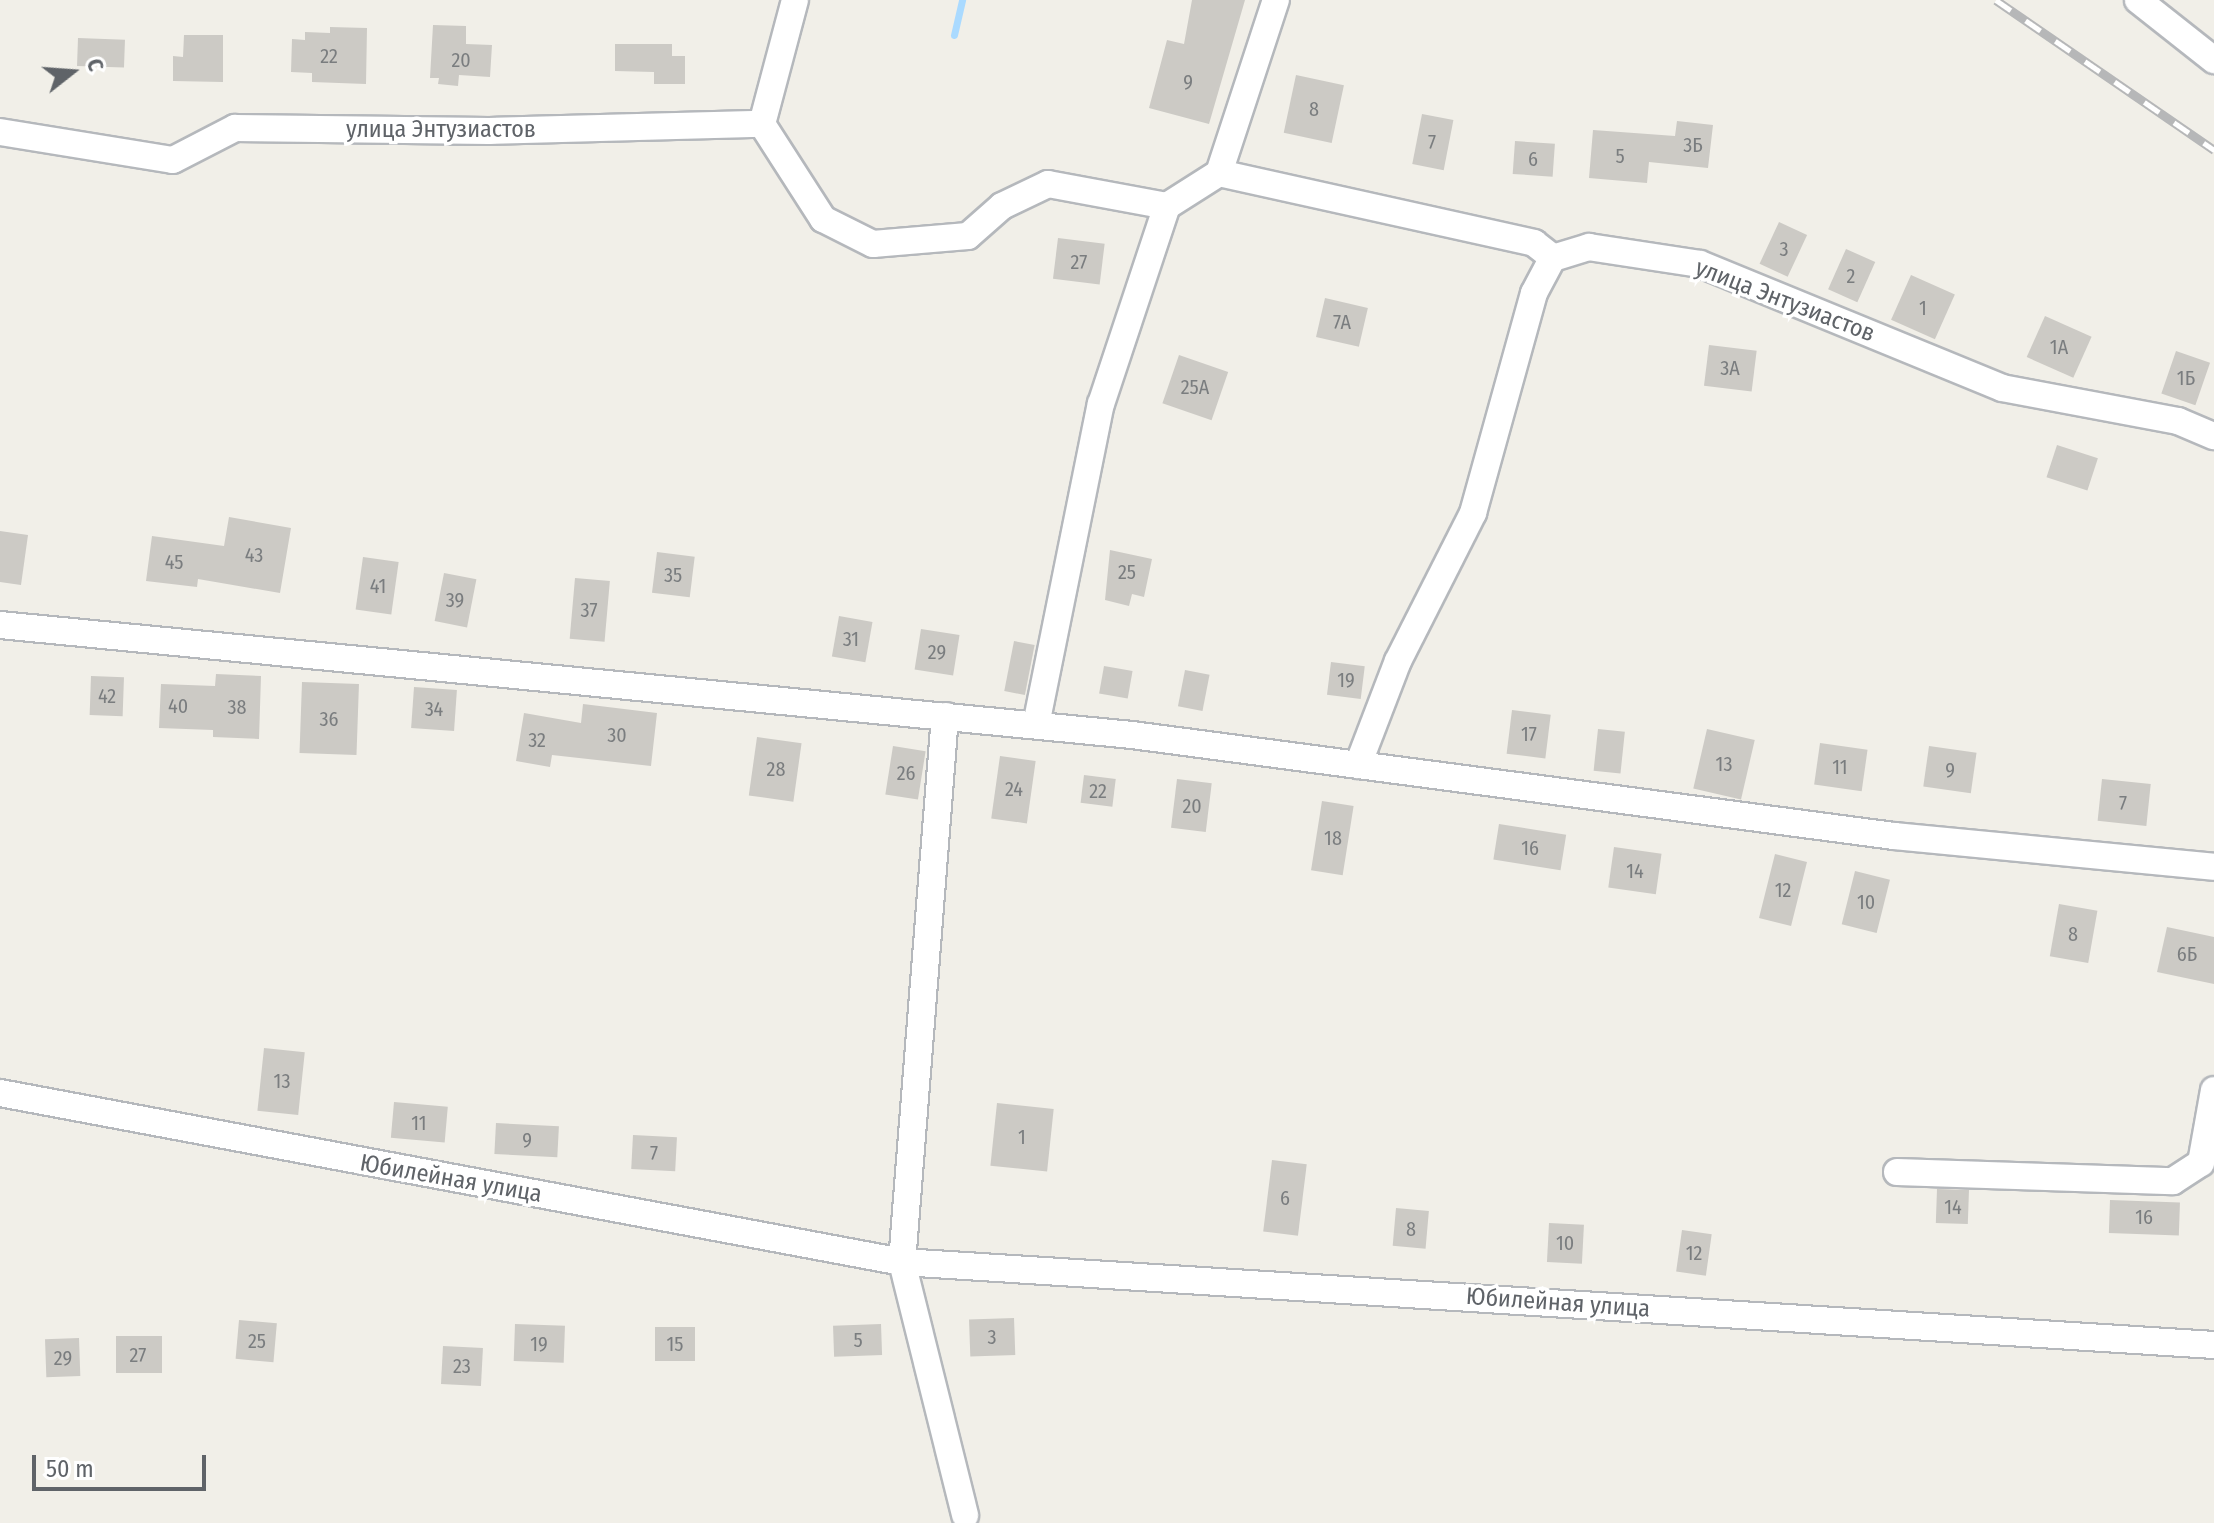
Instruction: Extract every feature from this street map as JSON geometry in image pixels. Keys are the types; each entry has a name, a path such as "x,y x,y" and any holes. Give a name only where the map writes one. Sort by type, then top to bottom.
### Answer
{"street":[{"path":"795,0 762,124 823,219 873,244 968,236 1002,206 1048,184 1167,206"},
{"path":"1036,725 1101,404 1167,206 1219,173 1276,0"},
{"path":"2138,0 2214,60"},
{"name":"улица Энтузиастов","path":"0,132 173,160 235,128 489,131 762,124"},
{"path":"1219,173 1534,243 1553,258 1534,293 1473,513 1398,661 1358,765"},
{"name":"улица Энтузиастов","path":"1553,258 1589,247 1700,264 2002,388 2178,421 2214,436"},
{"path":"0,625 1036,725 1894,836 2214,867"},
{"path":"945,716 902,1262 965,1515"},
{"path":"1897,1172 2173,1181 2201,1163 2214,1090"},
{"name":"Юбилейная улица","path":"0,1093 902,1262 2214,1345"}],"building":[{"path":"1192,0 1245,0 1209,124 1149,108 1167,40 1184,44"},
{"path":"433,25 466,26 466,44 492,45 490,77 459,75 458,86 438,84 439,78 430,78"},
{"path":"330,27 367,28 366,84 312,82 312,73 291,72 292,39 305,40 305,32 330,33"},
{"path":"184,35 223,35 223,82 173,81 173,56 183,57"},
{"path":"78,38 125,40 124,68 77,66"},
{"path":"615,44 672,44 672,56 685,56 685,84 654,84 654,72 615,71"},
{"path":"1296,75 1344,85 1332,143 1284,133"},
{"path":"1422,114 1453,120 1444,170 1412,164"},
{"path":"1677,121 1713,125 1708,168 1649,162 1647,183 1589,178 1593,130 1675,136"},
{"path":"1515,141 1555,144 1553,177 1513,174"},
{"path":"1779,222 1807,235 1788,277 1760,264"},
{"path":"1058,238 1105,244 1100,284 1053,279"},
{"path":"1846,249 1875,262 1857,302 1828,289"},
{"path":"1911,275 1955,295 1935,339 1891,320"},
{"path":"1325,298 1368,308 1359,347 1316,337"},
{"path":"2045,316 2092,337 2073,378 2027,357"},
{"path":"1709,345 1757,351 1752,392 1704,386"},
{"path":"2176,351 2210,363 2195,405 2161,394"},
{"path":"1179,355 1228,372 1212,420 1162,403"},
{"path":"2057,445 2098,458 2087,491 2046,477"},
{"path":"229,517 291,528 280,593 198,579 197,587 146,581 152,536 224,546"},
{"path":"0,531 28,535 21,585 0,582"},
{"path":"1110,550 1152,559 1144,597 1132,594 1129,606 1105,600"},
{"path":"657,552 695,557 690,597 652,593"},
{"path":"363,557 399,562 391,614 356,609"},
{"path":"444,573 476,579 467,627 435,621"},
{"path":"575,578 610,581 605,642 570,639"},
{"path":"839,616 872,622 865,662 832,656"},
{"path":"921,629 960,635 953,676 915,669"},
{"path":"1014,641 1035,645 1025,695 1004,691"},
{"path":"1331,662 1365,666 1361,699 1327,695"},
{"path":"1104,666 1133,671 1128,699 1099,694"},
{"path":"1185,670 1210,675 1202,711 1178,706"},
{"path":"216,674 261,676 259,739 213,737 213,730 159,728 161,684 215,686"},
{"path":"91,676 124,677 123,716 90,715"},
{"path":"302,682 359,684 356,755 300,753"},
{"path":"414,687 457,690 454,731 411,728"},
{"path":"583,704 657,713 651,766 552,755 550,767 516,761 524,713 581,723"},
{"path":"1512,710 1551,715 1545,758 1507,754"},
{"path":"1598,729 1625,732 1620,774 1594,771"},
{"path":"1707,729 1755,740 1741,799 1693,788"},
{"path":"757,737 802,743 793,802 749,795"},
{"path":"1820,743 1868,750 1862,791 1814,785"},
{"path":"893,746 926,751 918,800 885,794"},
{"path":"1929,746 1977,753 1971,793 1923,787"},
{"path":"1000,756 1036,761 1027,823 991,818"},
{"path":"1084,775 1116,779 1112,807 1081,803"},
{"path":"1177,779 1212,783 1206,832 1171,828"},
{"path":"2102,779 2151,784 2146,826 2098,821"},
{"path":"1322,801 1354,806 1343,875 1311,870"},
{"path":"1499,824 1566,835 1561,870 1493,860"},
{"path":"1614,847 1662,854 1656,894 1608,888"},
{"path":"1775,854 1807,862 1791,926 1759,918"},
{"path":"1855,871 1890,880 1877,933 1842,924"},
{"path":"2059,904 2097,911 2088,963 2050,956"},
{"path":"2167,927 2214,937 2214,984 2157,972"},
{"path":"264,1048 305,1052 298,1115 257,1111"},
{"path":"394,1102 448,1107 445,1143 391,1138"},
{"path":"997,1103 1054,1109 1047,1172 990,1166"},
{"path":"496,1123 559,1126 557,1157 494,1154"},
{"path":"633,1135 677,1137 675,1171 631,1169"},
{"path":"1272,1160 1307,1164 1298,1236 1263,1231"},
{"path":"1937,1189 1969,1190 1968,1224 1936,1223"},
{"path":"2110,1200 2180,1202 2179,1235 2109,1233"},
{"path":"1396,1208 1429,1211 1426,1249 1393,1246"},
{"path":"1549,1223 1584,1225 1582,1264 1547,1262"},
{"path":"1682,1230 1712,1234 1706,1276 1676,1272"},
{"path":"1014,1318 1015,1355 970,1357 969,1320"},
{"path":"239,1320 277,1323 273,1362 236,1359"},
{"path":"515,1324 565,1326 564,1363 514,1361"},
{"path":"881,1324 882,1355 834,1357 833,1326"},
{"path":"655,1327 695,1327 695,1361 655,1361"},
{"path":"116,1336 162,1336 162,1373 116,1373"},
{"path":"79,1338 80,1376 46,1377 45,1339"},
{"path":"443,1346 483,1348 481,1386 441,1384"}],"waterway":[{"path":"954,35 962,0"}],"railway":[{"path":"1996,0 2214,150"}]}
